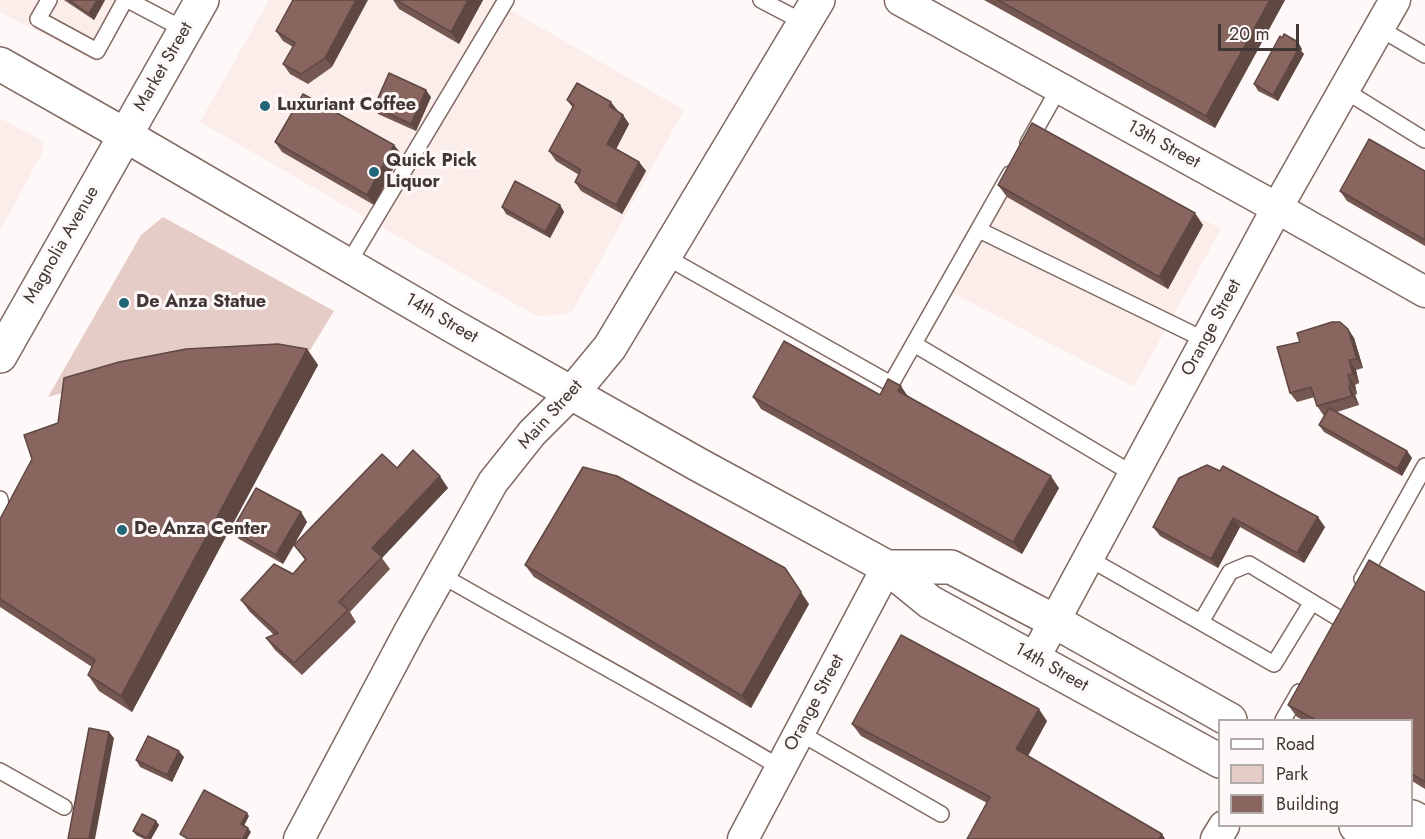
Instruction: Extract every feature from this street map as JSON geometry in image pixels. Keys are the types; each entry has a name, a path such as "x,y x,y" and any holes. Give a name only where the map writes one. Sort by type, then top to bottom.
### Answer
{"main road":[{"name":"Market Street","path":"125,135 202,0"},
{"name":"Main Street","path":"572,393 610,346 666,257 811,12"},
{"name":"14th Street","path":"0,64 572,393 887,567 930,602 1218,760"},
{"name":"Magnolia Avenue","path":"1,353 125,135"},
{"name":"14th Street","path":"887,567 951,567 1054,621 1228,719"},
{"path":"1340,827 1361,839"},
{"path":"1366,827 1382,830 1401,839"}],"street":[{"name":"13th Street","path":"900,0 1425,292"},
{"name":"Orange Street","path":"1034,659 1277,208 1395,0"},
{"name":"Main Street","path":"299,839 493,482 532,433 572,393"},
{"name":"Orange Street","path":"743,839 887,567"}],"lane":[{"path":"49,0 38,20 97,51 126,0 185,30"},
{"path":"348,264 506,0"},
{"path":"762,0 811,12"},
{"path":"1379,28 1425,55"},
{"path":"666,257 891,384 1059,88"},
{"path":"1344,90 1425,140"},
{"path":"979,230 1205,340"},
{"path":"914,344 1133,474"},
{"path":"1357,588 1425,466"},
{"path":"0,499 3,520 0,525"},
{"path":"1088,558 1274,664 1312,602"},
{"path":"1201,622 1230,572 1249,564 1340,619"},
{"path":"441,575 701,720 781,768"},
{"path":"1284,719 1306,680"},
{"path":"800,732 941,814"},
{"path":"0,771 64,807"}],"shaded area":[{"path":"0,0 132,0 97,62 0,12"},
{"path":"269,0 493,0 684,110 572,312 536,316 200,122"},
{"path":"0,118 44,142 42,153 0,231"},
{"path":"1034,125 1221,229 1134,387 943,288"}],"green space":[{"path":"163,217 334,311 309,352 183,360 48,397 141,235"}],"building":[{"path":"69,0 97,0 89,14"},
{"path":"293,0 356,0 325,58 301,74 283,64 295,43 276,31"},
{"path":"396,0 468,0 451,32"},
{"path":"998,0 1270,0 1206,116"},
{"path":"1284,34 1298,42 1296,46 1299,48 1273,95 1254,84 1280,36 1282,38"},
{"path":"389,73 426,90 411,124 374,107"},
{"path":"577,83 611,102 609,106 623,115 607,144 639,162 616,205 575,182 581,170 549,151 574,105 567,100"},
{"path":"303,94 394,145 367,195 275,142"},
{"path":"1032,123 1195,213 1159,277 998,185"},
{"path":"1369,139 1425,171 1425,240 1340,191"},
{"path":"515,181 560,205 545,232 502,207"},
{"path":"1332,322 1340,322 1348,329 1357,359 1349,360 1353,374 1348,375 1352,396 1317,406 1311,387 1290,393 1277,347 1300,342 1297,333"},
{"path":"784,341 880,395 888,379 901,386 898,391 1051,476 1013,542 753,397"},
{"name":"De Anza Center","path":"278,344 307,349 121,696 88,675 95,660 0,599 0,519 32,459 24,435 58,423 64,378 119,362 186,349"},
{"path":"1329,408 1407,451 1397,469 1319,425"},
{"path":"413,450 440,476 372,548 382,557 339,602 348,610 294,663 266,638 278,633 241,600 274,564 293,574 306,559 294,545 382,454 397,468"},
{"path":"1207,465 1220,471 1223,466 1318,517 1297,553 1233,518 1211,559 1153,527 1179,478"},
{"path":"583,467 617,476 785,568 801,592 742,696 525,565"},
{"path":"256,488 301,512 276,555 232,530"},
{"path":"1369,560 1425,592 1425,782 1413,775 1413,719 1314,719 1288,705"},
{"path":"901,635 1039,709 1016,749 1162,834 1159,839 967,839 990,797 852,724"},
{"path":"89,728 109,732 89,839 68,839"},
{"path":"148,736 179,751 167,775 136,760"},
{"path":"204,790 247,813 241,824 248,828 243,839 188,839 180,834"},
{"path":"142,814 156,821 147,838 133,831"}],"place":[{"name":"Luxuriant Coffee","path":"265,106"},
{"name":"Quick Pick Liquor","path":"374,172"},
{"name":"De Anza Statue","path":"124,303"},
{"name":"De Anza Center","path":"122,530"}]}
